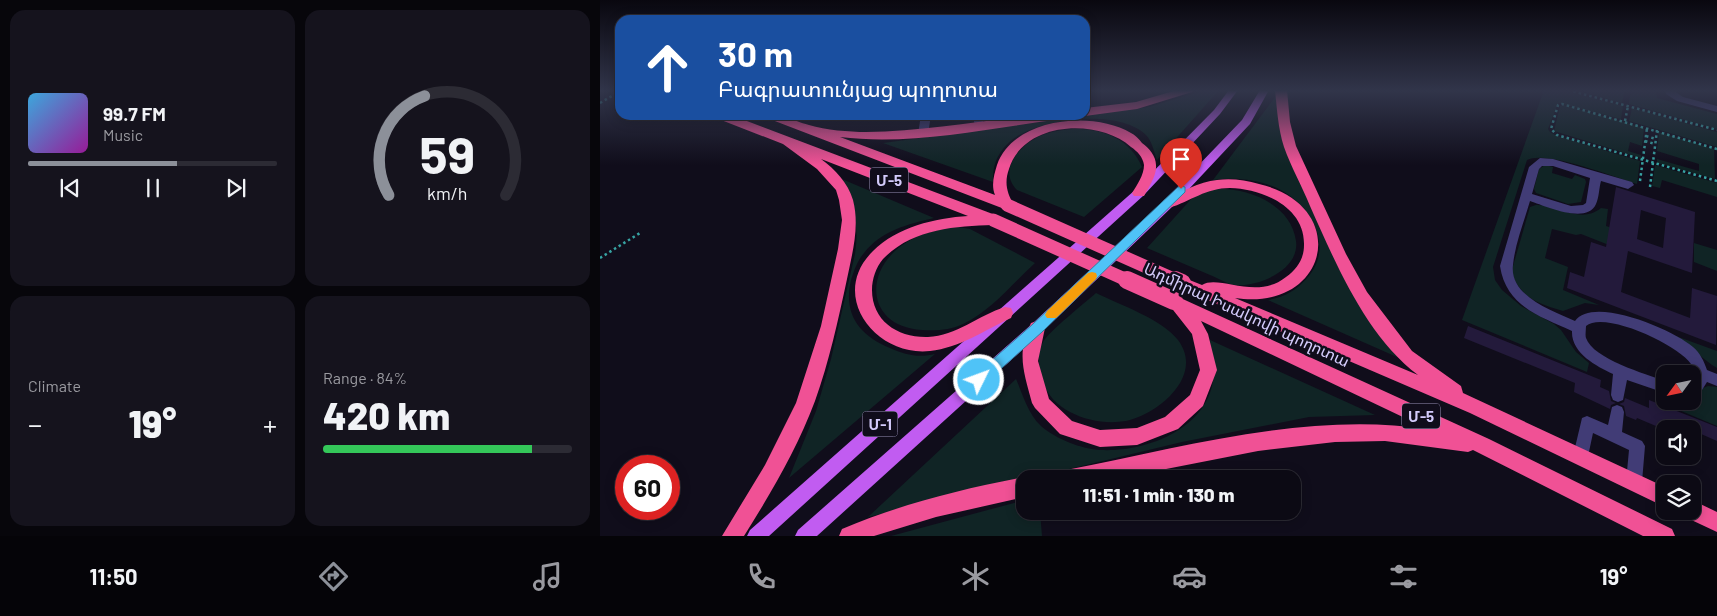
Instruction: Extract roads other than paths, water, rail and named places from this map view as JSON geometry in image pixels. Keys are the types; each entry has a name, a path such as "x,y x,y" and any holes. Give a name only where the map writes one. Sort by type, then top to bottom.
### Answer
{"highway":[{"path":"1283,115 1290,146 1338,254 1361,296 1406,356 1476,407"},
{"name":"Ադմիրալ Իսակովի պողոտա","path":"733,120 993,220 1174,301 1482,445 1665,536"},
{"name":"Ադմիրալ Իսակովի պողոտա","path":"784,120 1007,205 1182,283 1476,407 1656,493"},
{"path":"808,129 864,136 923,134 978,121 992,120"},
{"path":"1007,205 1000,190 1001,168 1013,147 1035,132 1075,124 1086,124 1114,130 1126,135 1137,143 1150,162 1150,168 1139,193"},
{"path":"732,536 758,497 782,452 805,402 832,313 850,230 846,199 836,177 786,140"},
{"path":"1169,203 1205,187 1218,184 1246,185 1275,194 1287,201 1301,213 1311,231 1312,248 1308,263 1292,281 1273,292 1258,294 1242,293 1182,283"},
{"path":"993,220 947,222 900,239 878,254 869,269 865,279 864,299 869,318 878,328 893,339 918,344 944,342 1005,313"},
{"path":"1037,328 1029,360 1033,384 1042,406 1050,416 1078,434 1096,439 1134,438 1152,433 1184,414 1196,401 1206,377 1208,370 1200,333 1174,301"},
{"path":"1113,470 1239,446 1321,434 1376,432 1482,445"},
{"path":"849,536 876,524 949,504 1016,489"},
{"path":"1701,514 1717,522"}],"main road":[{"name":"Մ-1","path":"756,536 1139,193 1214,115"},
{"name":"Մ-1","path":"804,536 1037,328 1169,203 1246,122 1250,115"}],"lane":[{"path":"923,134 925,120"},
{"path":"1578,328 1529,304 1520,297 1509,283 1506,266 1534,167 1540,162 1553,163 1634,185"},
{"path":"1527,196 1570,210 1586,208 1591,204 1596,176"},
{"path":"1656,383 1621,371 1595,358 1580,341 1578,328 1584,319 1602,316 1668,338 1690,352 1698,365"},
{"path":"1618,395 1621,371"},
{"path":"1701,374 1717,380"},
{"path":"1614,435 1617,412"},
{"path":"1582,456 1588,423 1637,446 1634,482"}]}
